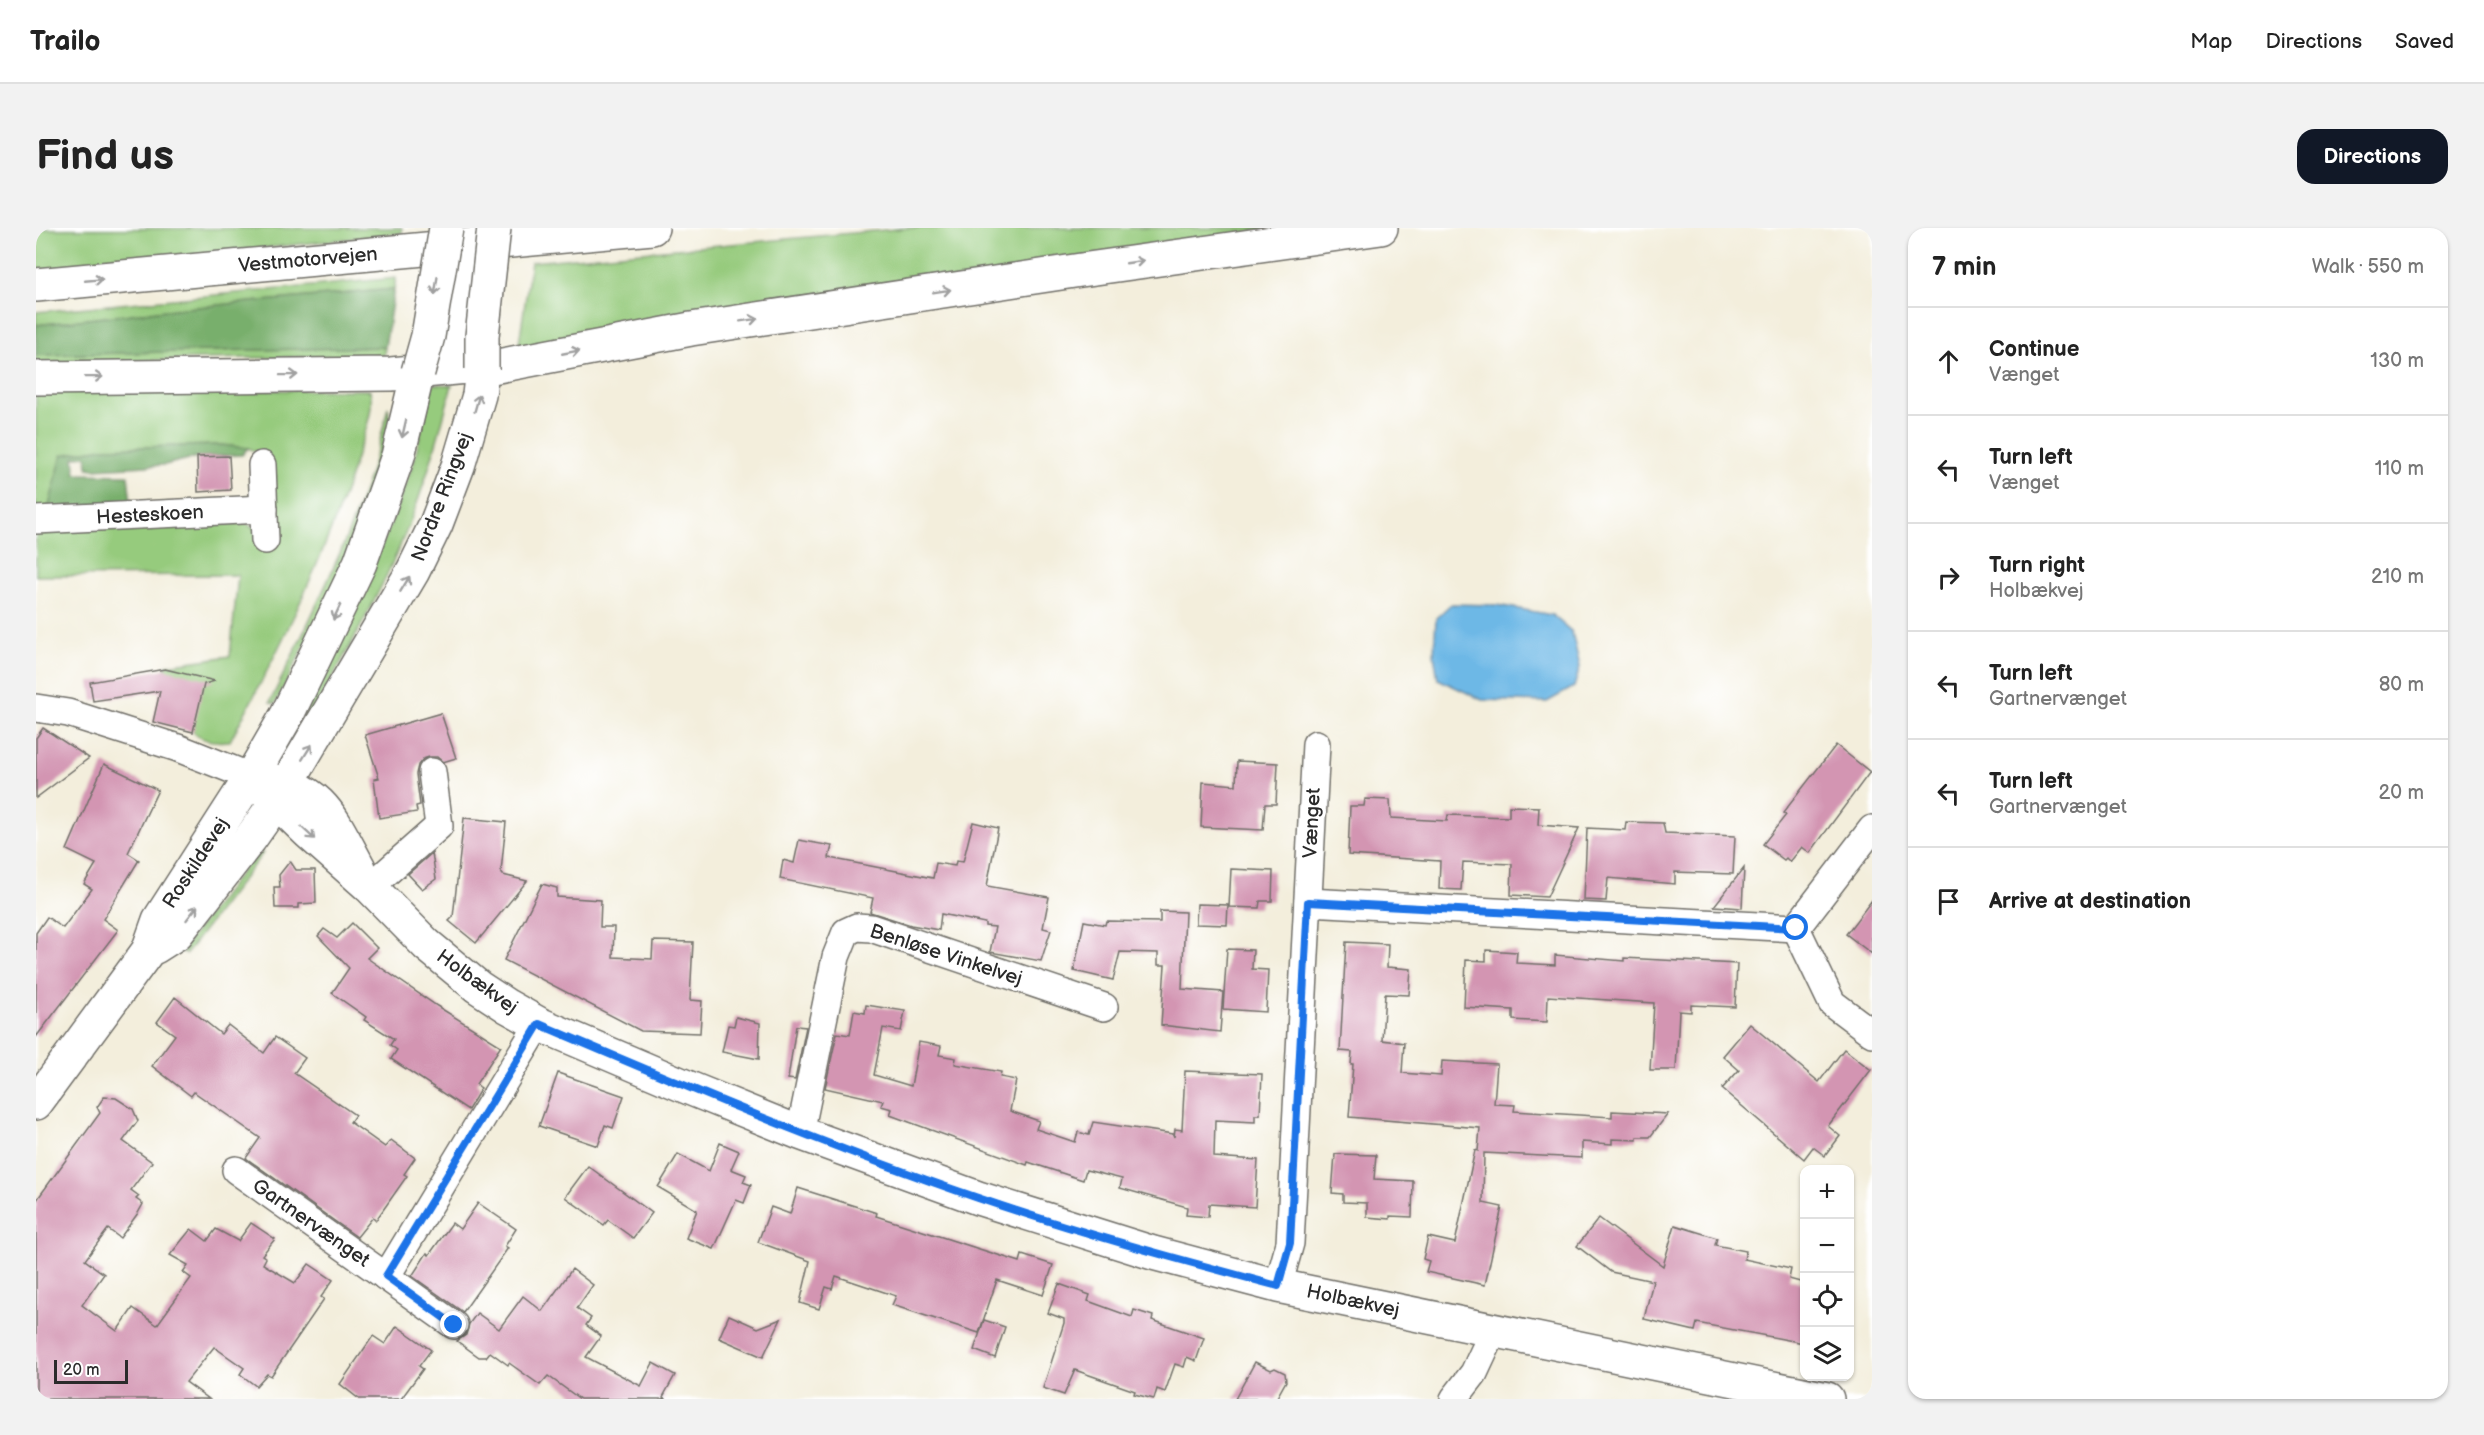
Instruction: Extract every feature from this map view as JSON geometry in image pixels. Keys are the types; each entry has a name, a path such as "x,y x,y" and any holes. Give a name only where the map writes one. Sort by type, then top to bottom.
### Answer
{"main road":[{"path":"448,228 460,271 452,345 455,358 475,368"},
{"path":"251,777 287,715 360,563 398,456 428,336 448,228"},
{"name":"Nordre Ringvej","path":"282,792 413,571 436,524 458,466 479,395 475,368 482,336 494,228"},
{"name":"Vestmotorvejen","path":"36,285 652,228"},
{"path":"36,378 418,372 475,368 692,329 1081,270 1381,228"},
{"name":"Holbækvej","path":"251,777 282,792 311,796 328,810 370,887 408,927 451,966 488,993 539,1024 800,1132 978,1198 1153,1253 1278,1286 1827,1399"},
{"name":"Roskildevej","path":"36,1103 148,951 159,920 251,777"},
{"name":"Roskildevej","path":"148,951 177,933 250,838 282,792"}],"street":[{"path":"262,465 265,540"},
{"name":"Hesteskoen","path":"36,520 264,509"},
{"path":"36,708 68,713 178,748 251,777"},
{"name":"Vænget","path":"1278,1286 1290,1243 1316,744"},
{"path":"370,887 439,826 432,772"},
{"path":"1796,928 1872,829"},
{"path":"1308,902 1796,928"},
{"name":"Benløse Vinkelvej","path":"800,1132 836,957 846,932 857,927 871,928 1104,1006"},
{"path":"1796,928 1832,1003 1872,1033"},
{"name":"Gartnervænget","path":"386,1276 539,1024"},
{"name":"Gartnervænget","path":"236,1170 454,1325"},
{"path":"1454,1399 1474,1373 1494,1330"}],"green space":[{"path":"402,228 402,233 36,273 36,229"},
{"path":"907,228 1272,228 518,350 531,262"},
{"path":"396,278 394,289 176,309 36,325 36,312"},
{"path":"394,289 385,347 36,355 36,325 176,309"},
{"path":"385,347 384,355 36,363 36,355"},
{"path":"432,384 452,385 416,506 379,592 306,724 301,722 389,529 414,461"},
{"path":"370,390 371,406 368,422 346,490 301,600 230,741 205,740 193,732 165,669 167,665 230,656 238,575 36,576 36,531 246,523 253,528 270,458 248,448 221,445 104,448 63,455 48,510 36,510 36,391"},
{"path":"388,407 391,426 354,536 327,601 275,704 270,702 322,594 353,521 367,483"},
{"path":"221,445 248,448 242,455 197,457 165,465 94,469 88,468 87,456 74,457 76,474 128,475 131,504 48,510 62,455 104,448"},
{"path":"260,852 263,853 186,954 181,951 251,859"}],"water":[{"path":"1451,604 1497,605 1552,615 1572,632 1580,667 1574,687 1547,702 1482,700 1438,679 1434,654 1436,618"}],"building":[{"path":"229,456 231,490 198,492 197,457"},
{"path":"165,669 215,681 204,684 193,732 153,722 160,691 93,701 90,682"},
{"path":"441,713 456,758 443,762 437,757 423,759 418,765 416,774 420,805 416,806 417,812 379,818 374,779 379,778 365,735"},
{"path":"43,728 89,758 36,798 36,738"},
{"path":"1836,745 1870,772 1810,853 1802,847 1790,862 1786,858 1784,860 1763,844 1786,815 1783,813"},
{"path":"1237,761 1278,763 1276,804 1265,804 1263,830 1201,827 1203,782 1236,785"},
{"path":"104,764 158,790 128,853 139,860 103,919 118,930 36,1037 36,933 47,917 63,928 92,889 84,884 96,864 67,850"},
{"path":"1365,799 1390,800 1391,818 1447,821 1448,815 1509,817 1509,806 1539,807 1538,825 1579,828 1547,897 1511,895 1512,864 1463,862 1461,890 1439,889 1440,861 1348,855 1350,806 1364,806"},
{"path":"464,818 506,822 501,872 503,875 527,881 476,943 449,921 453,917"},
{"path":"973,822 998,828 987,886 1049,897 1043,928 1051,930 1041,961 990,952 995,927 985,926 985,923 941,914 939,930 911,925 870,912 873,898 780,879 783,860 794,863 799,840 832,846 829,858 933,878 936,863 955,866 956,861 963,862"},
{"path":"1626,822 1663,823 1665,833 1735,836 1733,874 1675,872 1675,884 1608,878 1606,901 1584,900 1587,828 1625,830"},
{"path":"432,853 436,879 422,889 408,874"},
{"path":"290,861 296,870 315,870 316,903 299,904 299,908 275,908 274,887 280,887 279,875"},
{"path":"1744,868 1742,908 1714,906"},
{"path":"1231,869 1273,871 1272,901 1260,901 1259,908 1229,907"},
{"path":"542,884 557,888 557,897 601,900 600,927 614,927 613,957 652,959 653,941 693,942 690,1000 702,1001 700,1033 641,1031 504,960"},
{"path":"1872,900 1872,954 1846,934"},
{"path":"1197,904 1228,905 1227,925 1196,924"},
{"path":"1160,911 1185,912 1182,989 1223,992 1220,1032 1161,1025 1165,965 1158,965 1158,953 1120,952 1113,980 1074,971 1084,921 1105,925 1106,921 1160,922"},
{"path":"352,923 377,948 367,958 501,1046 476,1084 481,1088 468,1110 391,1059 397,1050 390,1045 394,1039 364,1020 366,1017 332,993 349,968 318,936 324,929 337,938"},
{"path":"1346,942 1388,944 1387,967 1411,969 1409,995 1385,994 1382,1040 1404,1043 1402,1073 1441,1076 1442,1061 1497,1064 1494,1104 1515,1105 1514,1111 1612,1117 1612,1111 1668,1114 1650,1137 1637,1137 1637,1140 1612,1139 1612,1144 1582,1142 1582,1158 1484,1153 1483,1203 1502,1207 1485,1285 1426,1272 1429,1261 1423,1259 1428,1237 1455,1243 1475,1150 1478,1151 1480,1128 1349,1117 1352,1052 1340,1051"},
{"path":"1227,949 1253,950 1252,969 1268,970 1266,1012 1223,1009"},
{"path":"1486,950 1517,952 1516,963 1555,965 1555,955 1624,961 1624,958 1737,964 1735,1007 1691,1005 1691,1012 1679,1011 1676,1070 1650,1070 1654,1003 1548,996 1547,1022 1513,1020 1513,1010 1464,1007 1466,960 1486,961"},
{"path":"175,997 221,1034 228,1025 264,1053 275,1037 305,1058 294,1073 355,1115 350,1122 385,1147 391,1140 415,1158 404,1174 407,1176 376,1220 373,1217 357,1237 246,1158 260,1138 194,1092 191,1096 152,1066 175,1035 157,1022"},
{"path":"866,1005 905,1011 901,1031 883,1028 874,1075 911,1086 919,1042 941,1046 939,1055 956,1058 955,1064 1001,1072 1000,1077 1016,1080 1010,1111 1039,1121 1036,1129 1075,1142 1078,1132 1089,1135 1093,1122 1173,1134 1174,1137 1175,1129 1182,1130 1185,1071 1262,1074 1260,1115 1255,1115 1255,1122 1215,1120 1214,1157 1258,1160 1255,1207 1209,1204 1208,1217 1186,1215 1187,1207 1120,1188 1122,1179 1086,1170 1083,1180 1028,1162 1027,1165 890,1115 892,1109 881,1106 883,1101 825,1088 837,1033 850,1035 854,1011 865,1013"},
{"path":"736,1017 760,1023 759,1059 722,1052 728,1025 734,1026"},
{"path":"1750,1024 1819,1082 1844,1049 1871,1070 1828,1126 1840,1136 1825,1156 1813,1147 1804,1159 1722,1089 1739,1070 1723,1056"},
{"path":"796,1026 806,1027 795,1080 788,1079"},
{"path":"558,1073 624,1096 613,1128 605,1125 598,1146 539,1126"},
{"path":"104,1097 116,1098 133,1109 138,1121 123,1141 152,1162 131,1190 139,1196 136,1199 143,1204 138,1213 120,1238 108,1229 85,1260 104,1274 82,1305 117,1331 133,1308 157,1325 191,1278 183,1272 188,1265 170,1255 191,1229 207,1241 216,1229 238,1241 251,1223 275,1239 262,1255 266,1258 263,1264 295,1283 309,1264 333,1280 321,1297 324,1299 271,1376 267,1374 256,1386 240,1374 244,1368 214,1347 186,1382 209,1399 36,1399 36,1201 100,1113 97,1107"},
{"path":"720,1143 739,1151 731,1169 746,1175 743,1182 751,1185 744,1203 736,1200 714,1249 686,1238 697,1210 658,1187 678,1154 709,1171"},
{"path":"1335,1154 1376,1155 1374,1179 1413,1181 1412,1217 1390,1216 1390,1219 1367,1217 1367,1203 1343,1202 1343,1194 1332,1193"},
{"path":"588,1166 652,1213 633,1238 608,1220 604,1225 565,1197"},
{"path":"798,1188 877,1213 876,1216 1020,1262 1022,1255 1053,1265 1043,1295 997,1280 979,1333 892,1305 896,1296 836,1276 832,1289 826,1287 819,1309 800,1303 810,1261 758,1242 771,1207 790,1214"},
{"path":"478,1203 516,1229 505,1246 508,1248 463,1312 412,1276 427,1253 429,1255 452,1223 460,1229"},
{"path":"1599,1218 1663,1266 1675,1225 1717,1238 1715,1245 1746,1251 1744,1259 1791,1269 1789,1279 1800,1282 1800,1342 1697,1323 1695,1331 1644,1319 1653,1281 1611,1272 1577,1246"},
{"path":"572,1269 593,1285 577,1308 591,1318 586,1325 601,1336 586,1357 641,1386 653,1363 675,1375 663,1397 666,1399 580,1399 548,1376 540,1385 490,1352 486,1357 479,1357 457,1341 466,1335 469,1324 477,1313 499,1329 523,1296 542,1311"},
{"path":"1059,1284 1090,1295 1088,1301 1132,1317 1134,1310 1153,1316 1152,1320 1204,1338 1196,1361 1187,1357 1184,1367 1175,1364 1165,1392 1157,1389 1154,1399 1134,1394 1135,1391 1075,1370 1064,1395 1043,1388 1064,1323 1064,1319 1048,1313"},
{"path":"729,1315 758,1328 781,1319 763,1357 719,1338"},
{"path":"984,1320 1005,1327 995,1358 974,1350"},
{"path":"397,1326 431,1350 419,1366 423,1369 401,1399 359,1399 340,1384 373,1336 385,1344"},
{"path":"1255,1362 1271,1370 1275,1368 1285,1373 1286,1381 1276,1399 1235,1399"}],"route":[{"path":"454,1325 386,1276 539,1024 694,1090 978,1198 1153,1253 1278,1286 1290,1243 1308,902 1796,928"}]}
